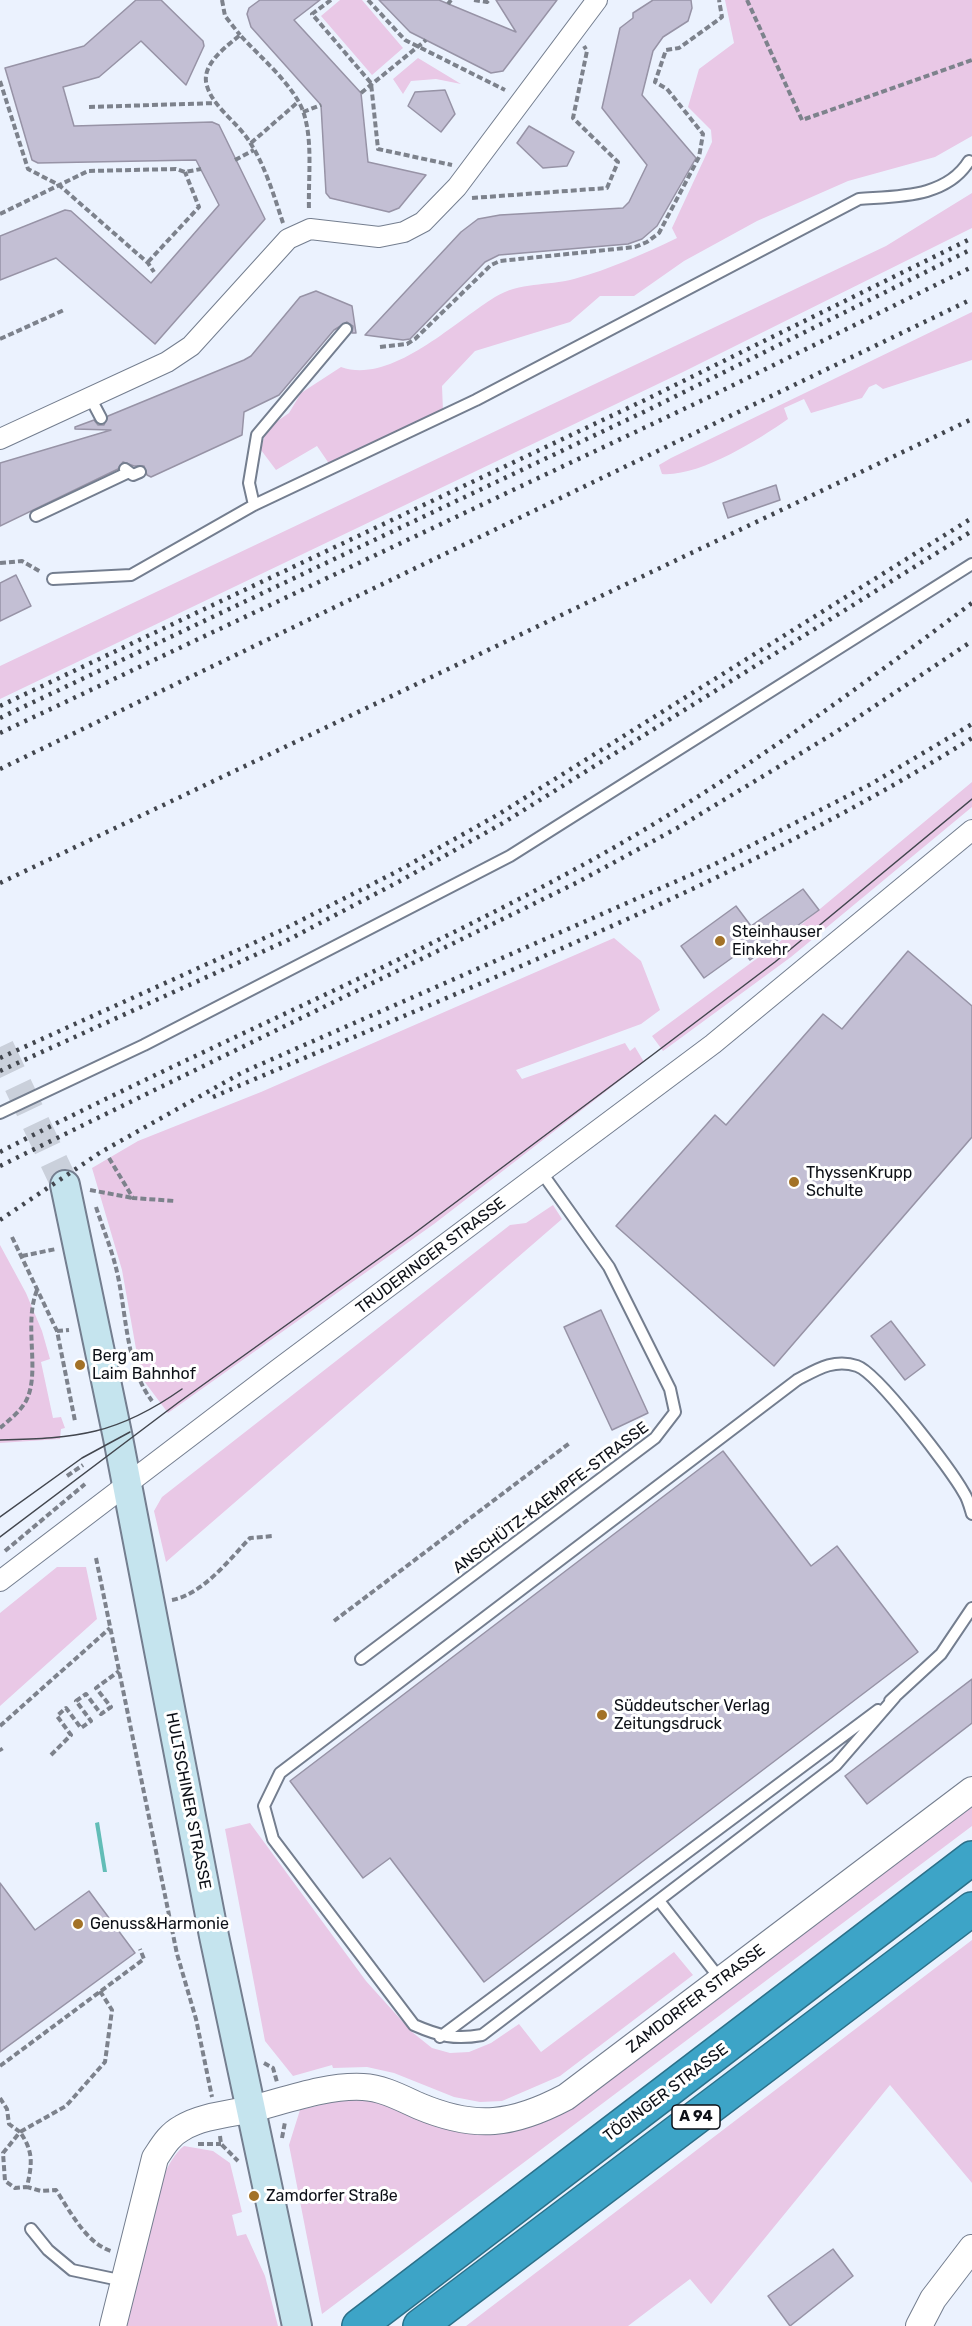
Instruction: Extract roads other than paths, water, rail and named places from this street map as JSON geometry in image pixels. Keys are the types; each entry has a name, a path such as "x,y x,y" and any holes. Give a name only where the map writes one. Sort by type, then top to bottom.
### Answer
{"highway":[{"name":"TÖGINGER STRASSE","path":"358,2326 972,1858"},
{"name":"A 94","path":"420,2326 972,1909"}],"main road":[{"path":"78,1188 127,1486"},
{"name":"HULTSCHINER STRASSE","path":"127,1486 251,2109 297,2326"}],"street":[{"path":"0,439 167,362 191,346 288,239 310,229 379,237 404,232 423,222 467,172 597,0"},
{"name":"TRUDERINGER STRASSE","path":"0,1581 737,1025 972,830"},
{"name":"ZAMDORFER STRASSE","path":"113,2326 155,2158 168,2138 188,2125 346,2087 381,2090 439,2114 473,2122 519,2118 566,2097 972,1790"},
{"path":"919,2326 933,2299 972,2248"}],"lane":[{"path":"53,579 131,575 254,505 476,400 859,199 921,195 960,176 969,161"},
{"path":"254,505 249,483 257,435 346,329"},
{"path":"91,399 101,418"},
{"path":"36,516 126,471 133,475 140,472"},
{"path":"1,1113 144,1045 510,856 972,564"},
{"name":"ANSCHÜTZ-KAEMPFE-STRASSE","path":"361,1659 655,1438 675,1412 670,1389 609,1267 542,1173"},
{"path":"972,1514 965,1495 915,1424 860,1366 844,1363 827,1364 787,1387 280,1773 264,1806 273,1839 414,2025 440,2037 459,2039 482,2035 660,1902 836,1765 896,1697 941,1654 972,1608"},
{"path":"440,2037 896,1697"},
{"path":"660,1902 721,1980"},
{"path":"31,2229 48,2250 72,2270 124,2281"}],"tunnel":[{"path":"0,1047 65,1185"}],"tram line":[{"path":"0,1537 179,1402 412,1235 775,962 972,799"},
{"path":"0,1440 52,1438 96,1431 137,1416 182,1389"},
{"path":"0,1517 82,1458 130,1432"}],"railway":[{"path":"0,706 647,399 972,238"},
{"path":"0,718 652,408 972,249"},
{"path":"0,733 705,399 972,267"},
{"path":"0,769 972,299"},
{"path":"0,883 972,419"},
{"path":"0,1058 280,931 396,872 499,814 972,518"},
{"path":"0,1071 286,941 400,881 503,823 972,531"},
{"path":"0,1152 444,937 590,861 738,771 879,672 972,603"},
{"path":"0,1166 578,882 679,827 836,732 972,641"},
{"path":"0,1220 101,1152 243,1072 711,866 871,784 972,724"},
{"path":"213,1097 503,974 696,887 790,841 883,791 972,738"}],"place":[{"name":"Steinhauser Einkehr","path":"720,941"},
{"name":"ThyssenKrupp Schulte","path":"794,1182"},
{"name":"Berg am Laim Bahnhof","path":"80,1365"},
{"name":"Süddeutscher Verlag Zeitungsdruck","path":"602,1715"},
{"name":"Genuss&Harmonie","path":"78,1924"},
{"name":"Zamdorfer Straße","path":"254,2196"}]}
